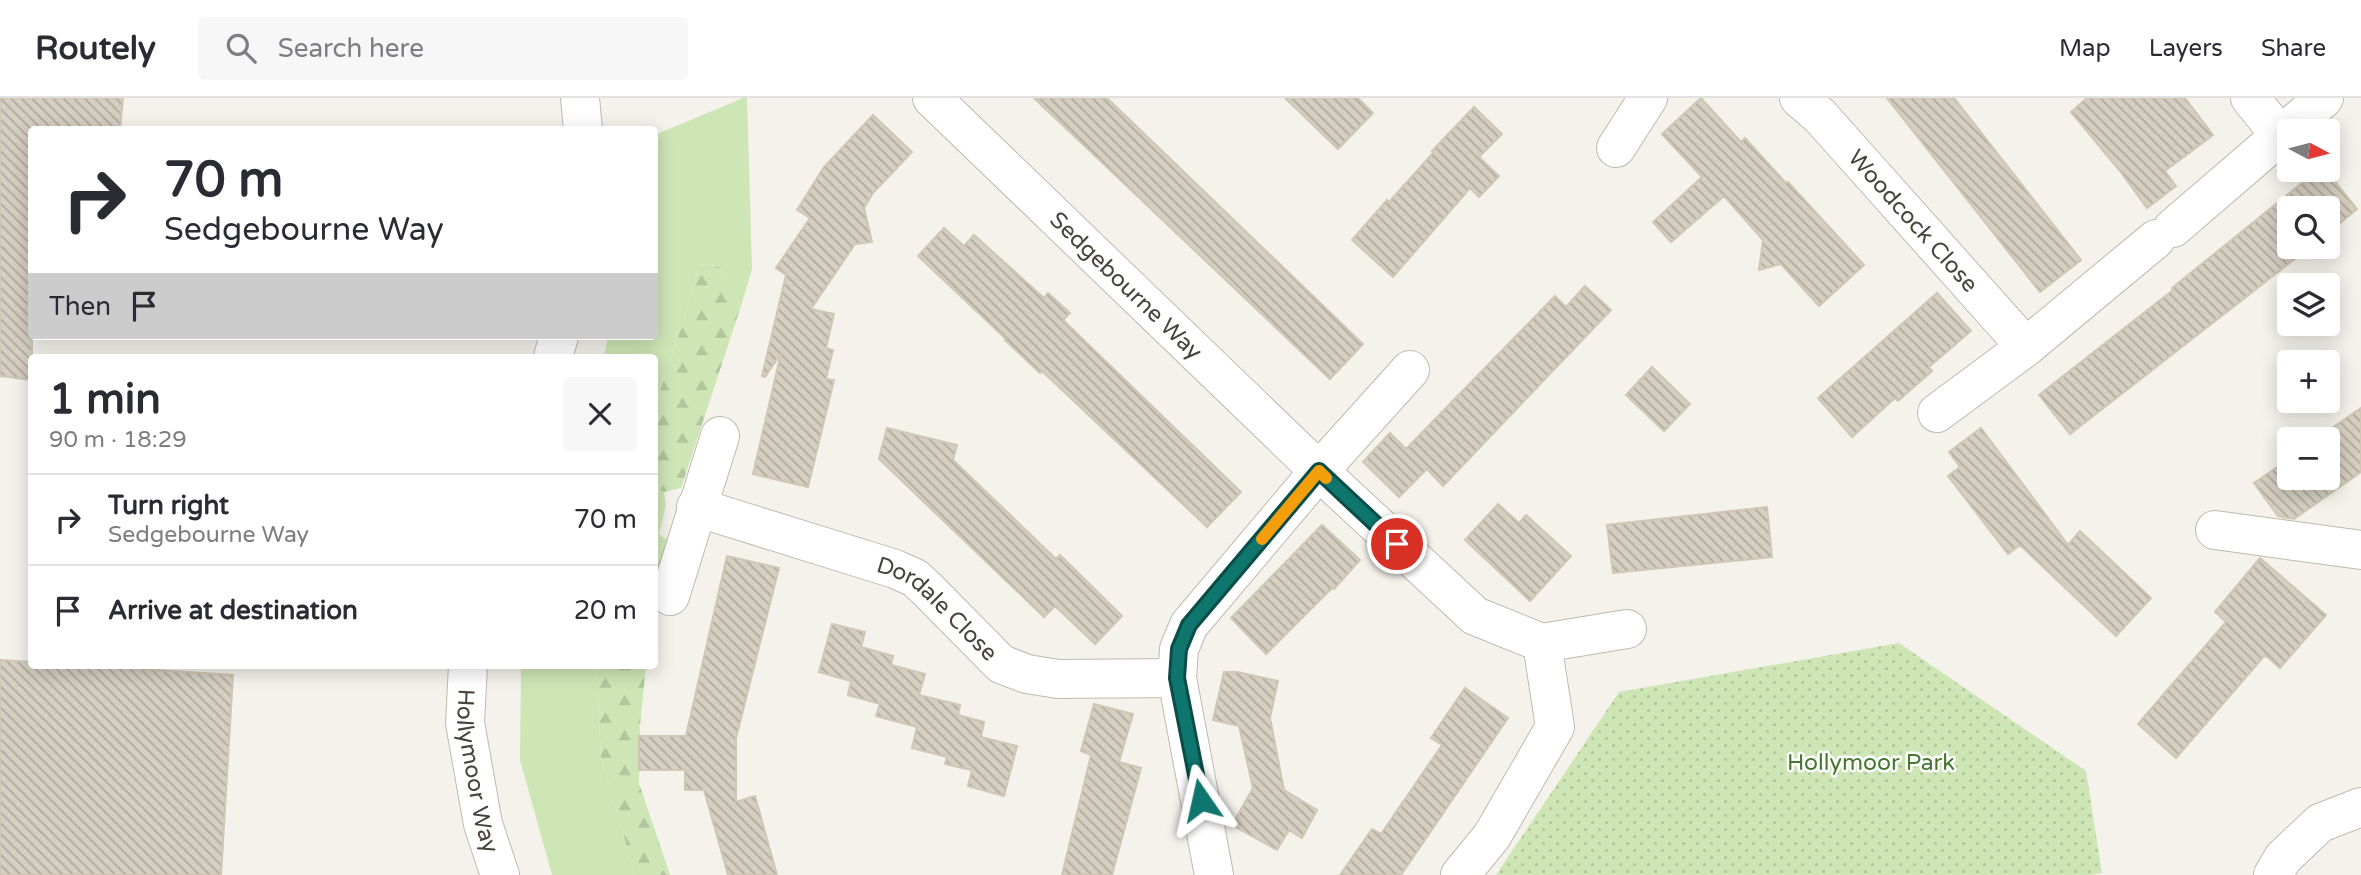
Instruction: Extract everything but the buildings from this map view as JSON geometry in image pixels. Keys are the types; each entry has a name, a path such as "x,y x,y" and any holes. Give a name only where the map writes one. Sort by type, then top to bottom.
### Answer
{"street":[{"path":"580,98 583,126"},
{"name":"Sedgebourne Way","path":"932,98 1319,471 1475,616 1542,643"},
{"path":"1616,148 1648,98"},
{"name":"Woodcock Close","path":"1799,98 1821,116 2026,347"},
{"path":"2250,98 2277,131"},
{"path":"2299,119 2325,98"},
{"path":"1937,413 2026,347 2277,138"},
{"path":"1214,875 1177,678 1179,649 1189,625 1319,471 1410,370"},
{"path":"670,596 720,436"},
{"name":"Dordale Close","path":"696,507 895,569 915,578 1001,664 1027,674 1058,679 1177,678"},
{"path":"2215,530 2361,550"},
{"path":"1460,875 1492,836 1555,727 1542,643 1627,629"},
{"name":"Hollymoor Way","path":"468,669 465,723 483,824 500,875"},
{"path":"2273,875 2283,858 2320,823 2361,807"}],"green space":[{"path":"747,98 752,269 741,306 721,267 699,264 658,397 658,354 605,354 607,340 658,340 658,134"},
{"path":"699,264 721,267 741,306 681,488 664,492 658,489 658,397"},
{"path":"658,489 664,492 666,505 659,534"},
{"path":"658,534 671,542 658,589"},
{"name":"Hollymoor Park","path":"1899,643 2086,771 2102,873 1496,875 1619,692"},
{"path":"521,669 596,669 601,757 635,875 552,875 520,760"},
{"path":"596,669 646,669 640,726 639,783 670,875 635,875 601,757"}],"slow traffic":[{"path":"1262,539 1319,471 1326,478"}],"route":[{"path":"1201,800 1177,678 1179,649 1189,625 1319,471 1397,544"}]}
